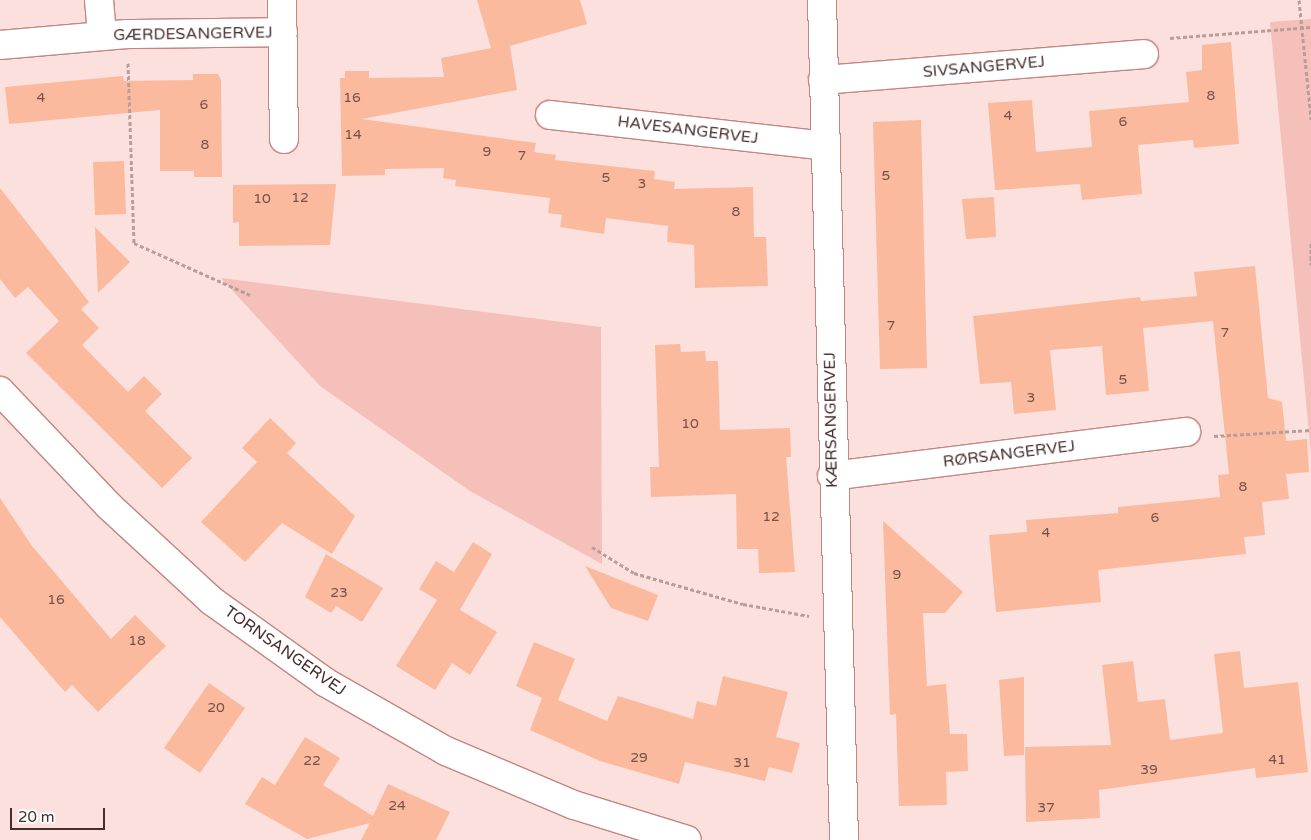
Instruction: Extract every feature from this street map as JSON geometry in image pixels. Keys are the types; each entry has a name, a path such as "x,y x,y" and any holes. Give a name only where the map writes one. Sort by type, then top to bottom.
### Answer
{"street":[{"name":"GÆRDESANGERVEJ","path":"99,0 115,35"},
{"name":"GÆRDESANGERVEJ","path":"282,0 284,139"},
{"name":"KÆRSANGERVEJ","path":"822,0 832,476 844,840"},
{"name":"GÆRDESANGERVEJ","path":"0,45 115,35 283,32"},
{"name":"SIVSANGERVEJ","path":"823,80 1144,54"},
{"name":"HAVESANGERVEJ","path":"550,115 825,146"},
{"name":"TORNSANGERVEJ","path":"0,391 109,506 212,601 325,682 446,751 574,805 687,840"},
{"name":"RØRSANGERVEJ","path":"832,476 1186,432"}],"path":[{"path":"1299,0 1304,28 1311,119"},
{"path":"1144,54 1164,38 1311,27"},
{"path":"115,35 134,243 250,295"},
{"path":"1311,243 1311,265"},
{"path":"1186,432 1192,437 1311,430"},
{"path":"592,547 634,573 743,604 837,621"}],"shaded area":[{"path":"1311,19 1311,454 1270,22"},
{"path":"221,278 601,327 602,564 470,491 320,386"}],"building":[{"path":"477,0 580,0 587,24 510,46 517,90 362,119 536,143 534,152 556,155 555,160 655,171 654,179 675,182 674,189 753,187 754,237 766,237 768,286 695,288 694,245 667,242 668,226 606,218 604,234 560,227 562,215 548,213 550,198 455,186 456,180 443,178 444,168 385,169 385,175 342,176 340,78 345,78 345,71 369,71 369,78 444,77 441,58 491,48"},
{"path":"1231,42 1239,144 1194,148 1193,140 1138,145 1142,194 1082,200 1080,184 995,190 988,103 1032,100 1036,152 1092,147 1089,111 1189,102 1186,72 1202,70 1202,45"},
{"path":"193,74 218,74 221,80 222,177 194,177 194,171 160,171 160,110 9,124 5,87 123,76 124,81 193,80"},
{"path":"921,120 927,368 880,369 873,122"},
{"path":"124,161 126,214 95,215 93,162"},
{"path":"336,184 330,245 239,246 239,222 233,223 233,185"},
{"path":"0,188 89,302 81,309 99,328 82,345 128,392 144,376 162,394 145,411 192,458 162,488 26,353 59,321 28,287 15,298 0,279"},
{"path":"994,197 996,237 966,239 962,199"},
{"path":"95,227 130,262 98,293"},
{"path":"1255,266 1268,398 1282,402 1286,441 1307,439 1309,472 1286,474 1289,499 1262,502 1265,535 1244,537 1246,554 1098,570 1101,602 996,612 989,535 1027,532 1026,520 1118,513 1118,507 1220,497 1218,475 1229,474 1213,321 1143,328 1149,391 1106,395 1102,346 1050,350 1056,410 1014,414 1011,382 980,384 973,316 1140,297 1141,301 1197,296 1194,272"},
{"path":"680,344 681,352 705,351 706,361 718,361 720,430 790,428 791,457 786,457 795,572 759,573 758,549 737,549 736,494 651,497 650,467 659,467 655,345"},
{"path":"270,418 296,443 287,453 355,516 332,554 282,523 245,562 201,522 257,462 242,448"},
{"path":"0,498 32,546 111,639 135,615 166,646 98,712 72,685 65,692 0,617"},
{"path":"883,521 963,592 945,613 923,613 927,686 946,684 950,734 967,734 968,771 946,772 947,805 899,806 896,714 890,715"},
{"path":"473,542 492,554 460,610 497,632 470,675 452,663 435,690 396,666 437,600 419,589 436,561 454,572"},
{"path":"326,554 383,588 362,622 336,606 331,613 305,597"},
{"path":"585,566 658,595 648,621 611,608"},
{"path":"534,642 575,659 558,700 607,721 618,696 693,719 697,701 716,706 723,676 788,692 776,737 800,743 792,773 769,767 765,781 685,762 679,784 600,761 530,730 542,698 516,686"},
{"path":"1240,651 1244,688 1298,682 1308,772 1256,778 1255,768 1099,790 1100,818 1026,822 1025,747 1111,745 1102,665 1133,661 1138,702 1165,699 1170,740 1223,733 1214,654"},
{"path":"1024,677 1024,755 1004,756 999,680"},
{"path":"209,683 245,708 200,773 164,748"},
{"path":"305,737 340,758 323,785 373,816 388,784 450,812 436,840 361,840 370,823 307,839 245,804 262,777 275,785"}]}
